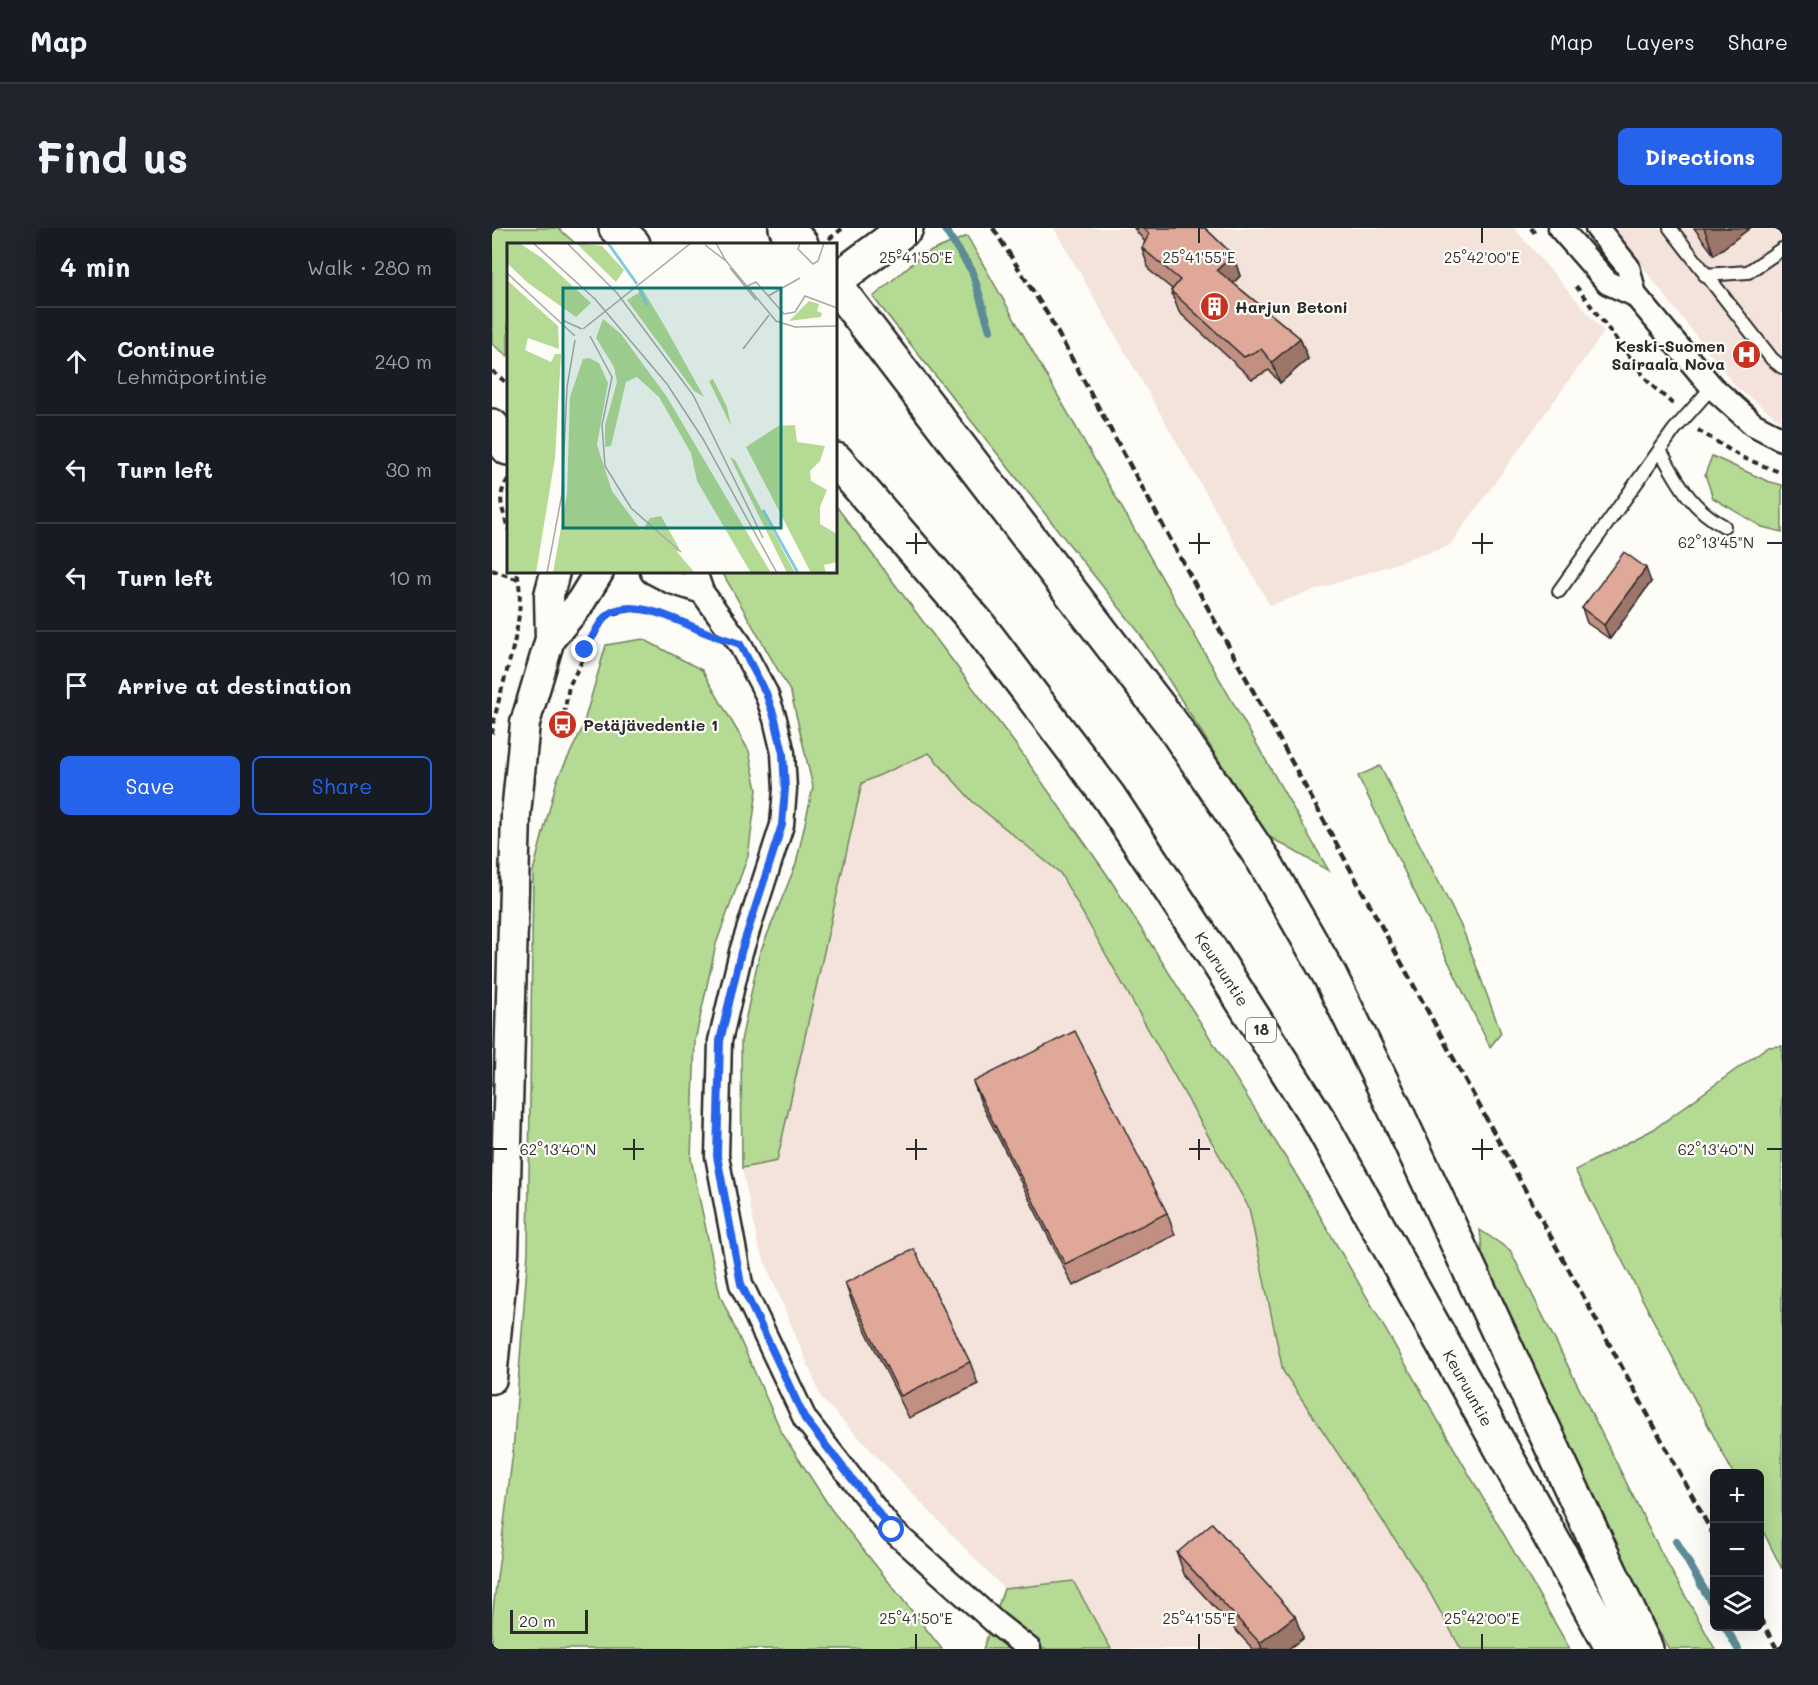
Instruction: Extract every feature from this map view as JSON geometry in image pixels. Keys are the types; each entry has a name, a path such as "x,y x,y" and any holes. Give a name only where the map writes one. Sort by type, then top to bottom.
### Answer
{"main road":[{"path":"616,228 632,243"},
{"path":"786,228 800,243"},
{"path":"837,279 906,228"},
{"path":"837,287 1172,724 1264,861 1330,976 1395,1109 1646,1649"},
{"path":"492,418 507,425"},
{"path":"492,426 507,446"},
{"name":"Keuruuntie","path":"837,461 984,632 1109,797 1209,948 1320,1124 1613,1649"}],"street":[{"path":"1560,228 1608,283 1635,295 1712,387 1753,424 1782,439"},
{"path":"1597,228 1629,267 1635,295"},
{"path":"492,1379 504,1254 516,814 525,723 550,639 549,595 555,573"},
{"path":"550,639 578,606 598,573"},
{"path":"654,573 671,582 699,582 740,644 766,693 783,753 785,789 782,825 741,952 720,1041 717,1156 741,1284 805,1419 812,1429 892,1530 1029,1649"}],"lane":[{"path":"1670,228 1772,359 1782,367"},
{"path":"1705,275 1748,272 1782,249"},
{"path":"1559,591 1660,450 1712,387"},
{"path":"1660,450 1684,493 1704,516 1724,526"}],"path":[{"path":"824,243 843,228"},
{"path":"1530,228 1537,237"},
{"path":"1572,282 1650,384 1685,418 1710,440 1733,453 1782,473"},
{"path":"492,372 507,383"},
{"path":"507,481 500,507 507,527"},
{"path":"492,570 519,580"},
{"path":"492,734 517,624 517,573"},
{"path":"562,724 569,686 585,650 605,617 621,610 648,610 671,616 702,631 740,644"}],"shaded area":[{"name":"Harjun Betoni","path":"1054,228 1514,228 1604,332 1449,546 1270,605"},
{"name":"Keski-Suomen Sairaala Nova","path":"1615,228 1782,228 1782,422 1736,387 1616,233"},
{"path":"929,752 973,802 1060,873 1249,1208 1283,1371 1426,1586 1461,1649 1111,1649 1073,1581 1004,1589 822,1399 758,1245 742,1168 777,1161 862,783"}],"green space":[{"path":"492,228 558,228 575,243 507,243 507,355 492,344"},
{"path":"967,236 1329,871 1266,835 1138,631 873,297 922,255"},
{"path":"1712,456 1767,481 1782,485 1782,532 1762,527 1713,498 1705,474"},
{"path":"837,507 1016,745 1108,876 1294,1171 1570,1649 1461,1649 1426,1586 1283,1371 1249,1208 1060,873 973,802 929,753 862,783 777,1161 742,1168 741,1041 759,955 796,864 813,787 791,693 723,573 837,573"},
{"path":"643,639 702,670 749,751 757,790 748,856 716,944 695,1041 691,1159 720,1295 782,1433 831,1509 942,1649 492,1649 492,1618 513,1452 528,1252 533,871 557,780 582,729 606,645"},
{"path":"1380,766 1463,930 1501,1033 1490,1047 1358,776"},
{"path":"1782,1046 1782,1569 1764,1533 1764,1469 1731,1469 1575,1170 1654,1129 1767,1047"},
{"path":"1480,1230 1510,1250 1662,1554 1715,1649 1669,1649 1650,1616 1483,1259"},
{"path":"1073,1581 1111,1649 983,1649 1004,1589"}],"building":[{"name":"Harjun Betoni","path":"1144,228 1205,228 1233,255 1217,270 1300,338 1272,362 1261,349 1244,357 1171,291 1180,280 1142,248 1149,234"},
{"path":"1624,552 1646,568 1604,625 1582,608"},
{"path":"1075,1031 1167,1213 1065,1264 973,1082"},
{"path":"914,1249 970,1362 901,1396 845,1283"},
{"path":"1212,1523 1295,1616 1260,1643 1177,1553"}],"waterway":[{"path":"944,228 972,271 990,330"},
{"path":"1676,1541 1710,1600"},
{"path":"1728,1631 1738,1649"}],"railway":[{"path":"993,228 1048,315 1710,1529"},
{"path":"1764,1625 1777,1649"}],"place":[{"name":"Harjun Betoni","path":"1214,307"},
{"name":"Keski-Suomen Sairaala Nova","path":"1746,355"},
{"name":"Petäjävedentie 1","path":"562,725"}],"route":[{"path":"585,650 605,617 621,610 648,610 671,616 702,631 740,644 766,693 783,753 785,789 782,825 758,906 741,952 720,1041 717,1156 741,1284 805,1419 892,1530"}]}
